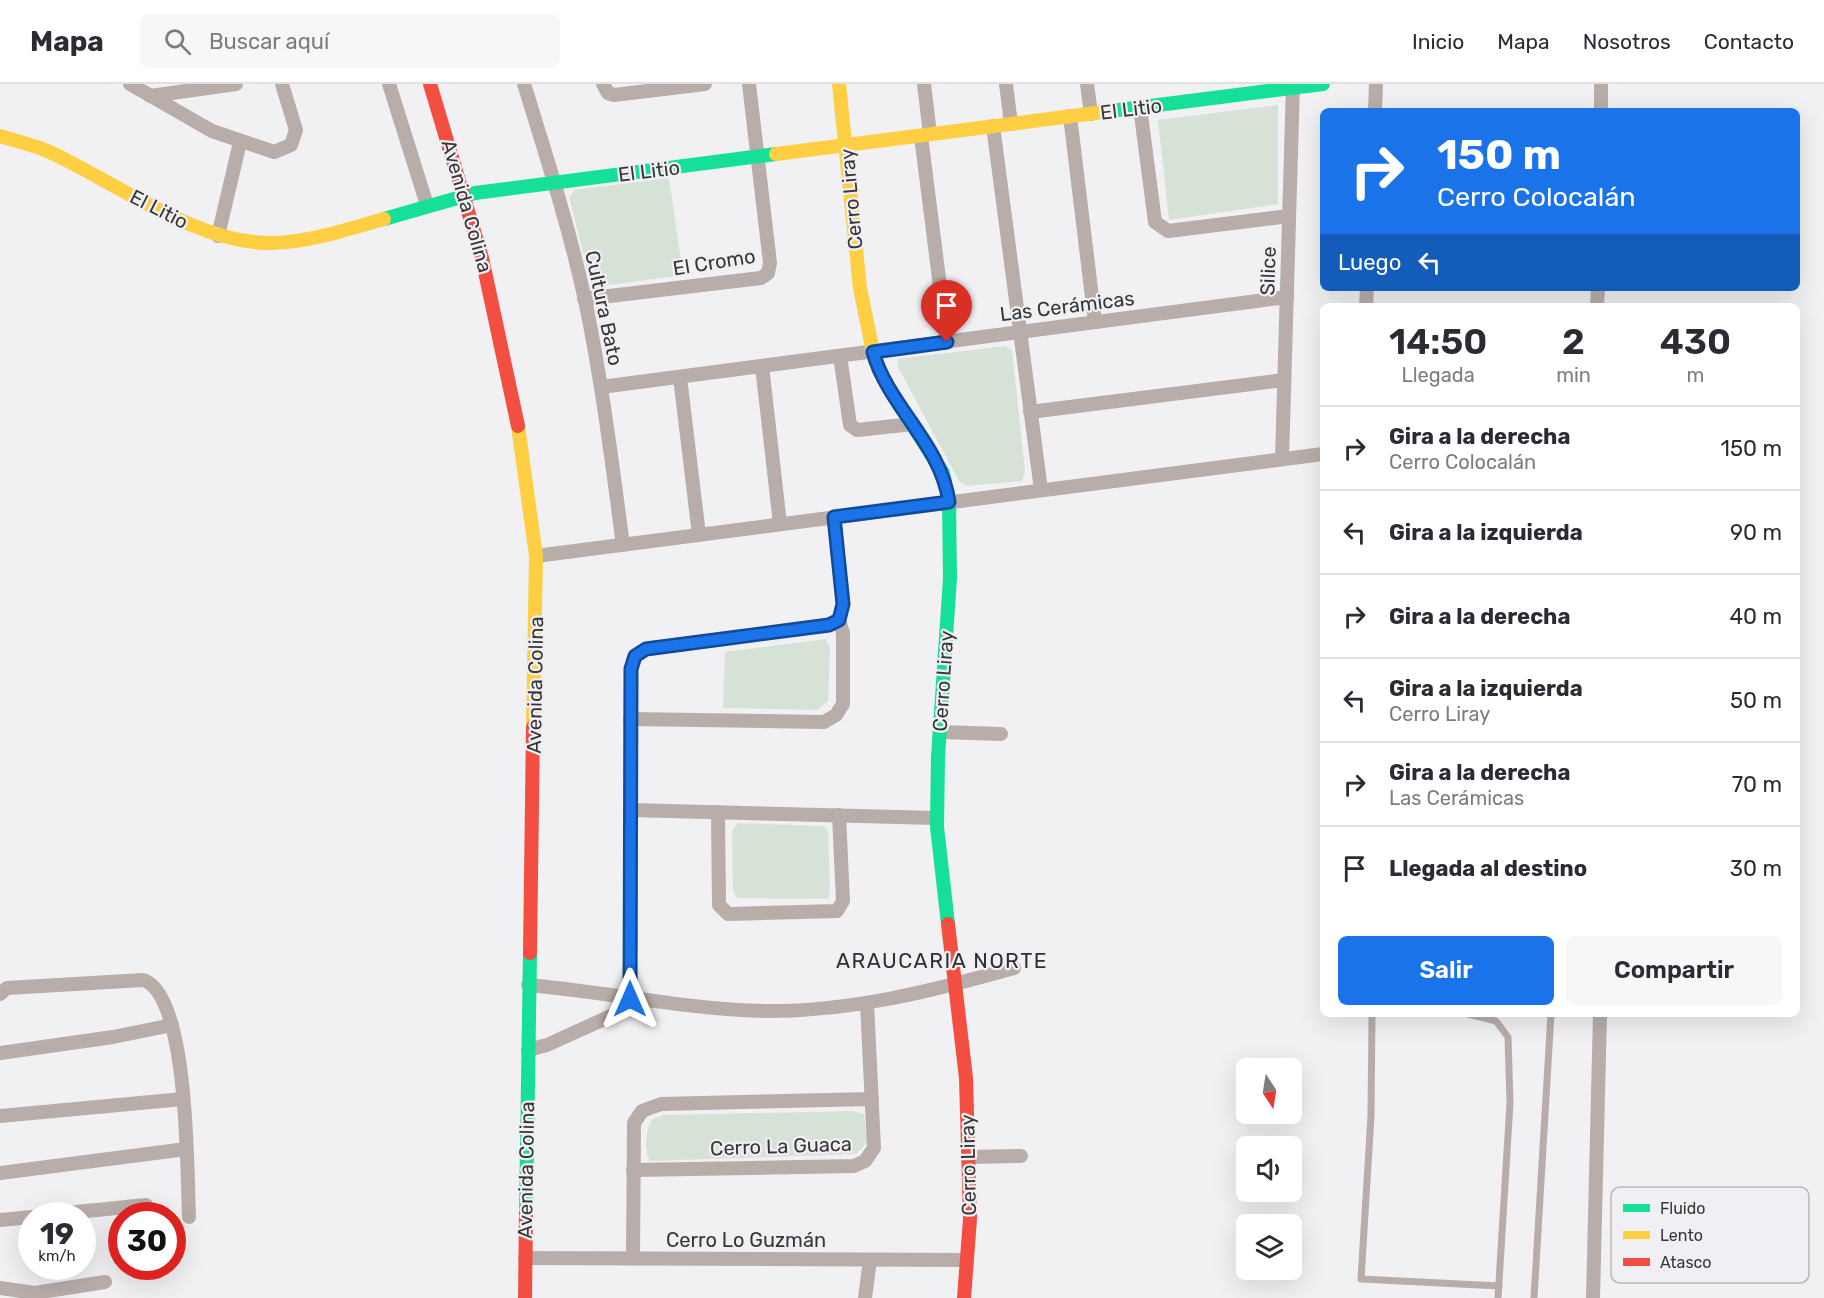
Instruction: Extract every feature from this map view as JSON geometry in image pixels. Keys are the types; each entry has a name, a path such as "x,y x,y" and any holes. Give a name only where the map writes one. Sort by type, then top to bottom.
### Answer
{"street":[{"path":"130,84 212,131 274,152 291,145 296,130 282,84"},
{"path":"150,96 236,84"},
{"name":"Avenida Colina","path":"389,84 427,205"},
{"name":"Avenida Colina","path":"430,84 467,195 513,395 528,485 536,556 525,1298"},
{"name":"Cultura Bato","path":"524,84 554,183 584,299 602,387 623,545"},
{"path":"603,84 608,93 614,95 705,84"},
{"path":"749,84 758,157"},
{"name":"Cerro Liray","path":"839,84 860,288 873,352 879,371 943,473 949,502 950,578 937,818 966,1078 969,1157 964,1298"},
{"path":"924,84 926,135 947,342"},
{"path":"1006,84 1011,124"},
{"path":"1087,84 1091,114"},
{"name":"El Litio","path":"0,136 53,153 184,223 219,236 255,242 306,240 467,195 1292,86 1323,84"},
{"path":"1375,108 1376,84"},
{"path":"1601,84 1601,108"},
{"name":"Silice","path":"1282,459 1292,86"},
{"path":"1140,107 1155,222 1161,227 1168,231 1289,216"},
{"path":"1070,116 1095,322"},
{"path":"993,126 1018,332 1041,490"},
{"path":"219,236 240,142"},
{"name":"El Cromo","path":"584,299 761,278 768,273 770,263 758,157"},
{"name":"Las Cerámicas","path":"602,387 1287,297"},
{"path":"840,356 850,424 857,430 913,424"},
{"path":"762,366 780,524"},
{"path":"680,377 699,535"},
{"path":"1030,412 1284,380"},
{"path":"536,556 1320,453"},
{"path":"630,719 824,722 836,715 843,704 843,633 839,620 843,604 834,517"},
{"path":"630,999 630,719 631,669 635,656 646,649 829,625 839,620"},
{"path":"940,732 1001,734"},
{"path":"630,810 937,818"},
{"path":"718,812 719,905 728,914 837,912 843,901 839,815"},
{"path":"528,985 645,1001 764,1011 867,1003 955,985 1014,968"},
{"path":"0,994 11,988 143,980 158,990 172,1025 181,1064 189,1217"},
{"path":"528,1050 547,1045 645,1001"},
{"name":"Cerro La Guaca","path":"633,1170 854,1166 865,1161 874,1148 867,1003"},
{"path":"1593,1298 1600,1017"},
{"path":"0,1053 113,1037 172,1025"},
{"path":"0,1116 183,1099"},
{"path":"633,1258 634,1123 642,1111 661,1104 872,1099"},
{"path":"0,1173 186,1149"},
{"path":"969,1157 1021,1156"},
{"path":"0,1220 18,1218"},
{"name":"Cerro Lo Guzmán","path":"525,1258 967,1260"},
{"path":"865,1298 870,1260"},
{"path":"2,1298 0,1287 35,1293 105,1282"}],"lane":[{"path":"1372,1017 1371,1116 1361,1279 1499,1286"},
{"path":"1480,1017 1496,1021 1508,1037 1510,1103 1498,1298"},
{"path":"1534,1298 1551,1017"}],"shaded area":[{"path":"1278,105 1278,204 1169,220 1158,120"},
{"path":"669,178 683,275 596,287 590,280 569,197 575,190"},
{"path":"1005,346 1012,350 1025,471 1022,481 966,486 959,481 898,367 897,359"},
{"path":"826,639 830,648 828,701 817,710 723,708 725,652"},
{"path":"738,823 824,826 828,832 830,891 828,899 737,898 733,890 732,831"},
{"path":"852,1111 864,1114 867,1143 856,1154 650,1161 646,1146 652,1119 664,1115"}],"traffic: fast":[{"path":"1111,111 1323,84"},
{"path":"384,219 475,193 776,154"},
{"path":"910,421 943,473 949,502 950,578 938,757 937,827 948,924"},
{"path":"526,1213 530,953"}],"traffic: slow":[{"path":"839,84 860,288 873,352 879,371 910,421"},
{"path":"776,154 1111,111"},
{"path":"0,136 49,152 190,224 246,241 273,243 301,240 384,219"},
{"path":"518,426 536,556 533,727"}],"traffic: jam":[{"path":"430,84 482,258 518,426"},
{"path":"530,953 533,727"},
{"path":"948,924 966,1078 970,1219 964,1298"},
{"path":"525,1298 526,1213"}],"district":[{"name":"ARAUCARIA NORTE","path":"942,961"}],"route":[{"path":"630,999 631,669 635,656 646,649 829,625 839,620 843,604 834,517 949,502 943,473 879,371 873,352 947,342"}]}
